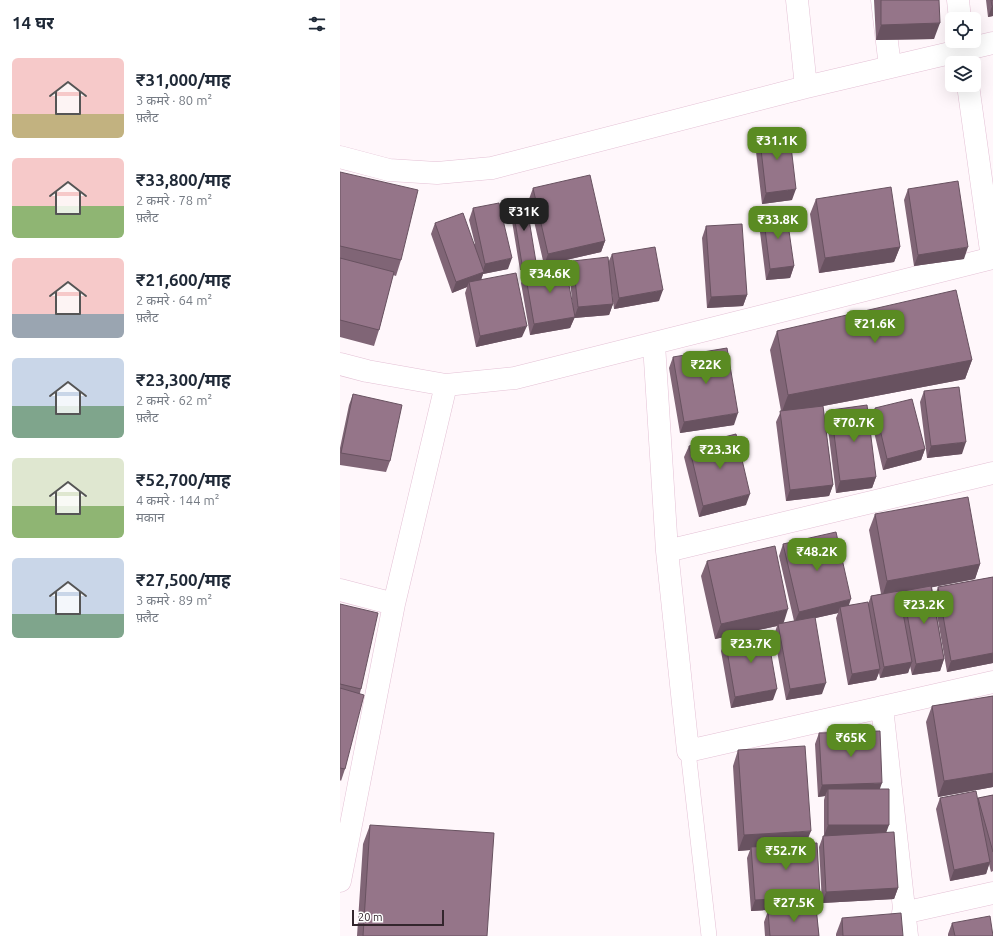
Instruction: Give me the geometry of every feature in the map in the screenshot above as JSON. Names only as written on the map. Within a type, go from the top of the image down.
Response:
[{"type":"street","points":[[797,0],[806,87]]},
{"type":"street","points":[[882,0],[890,67]]},
{"type":"street","points":[[958,0],[959,12]]},
{"type":"street","points":[[340,157],[389,170],[437,173],[492,168],[806,87],[993,43]]},
{"type":"street","points":[[340,364],[367,371],[446,386],[515,378],[993,258],[969,92]]},
{"type":"street","points":[[654,344],[667,551],[688,751],[993,682]]},
{"type":"street","points":[[340,881],[348,794],[446,386]]},
{"type":"street","points":[[667,551],[993,473]]},
{"type":"street","points":[[340,590],[394,604]]},
{"type":"street","points":[[882,707],[907,936]]},
{"type":"street","points":[[904,914],[993,893]]},
{"type":"lane","points":[[688,751],[709,936]]},
{"type":"building","points":[[881,0],[939,0],[940,23],[881,25]]},
{"type":"building","points":[[789,129],[796,189],[766,193],[759,132]]},
{"type":"building","points":[[340,172],[418,190],[401,260],[340,246]]},
{"type":"building","points":[[590,175],[605,241],[548,254],[533,188]]},
{"type":"building","points":[[958,181],[968,247],[918,255],[908,189]]},
{"type":"building","points":[[891,187],[900,247],[825,258],[816,199]]},
{"type":"building","points":[[526,201],[536,262],[522,264],[512,203]]},
{"type":"building","points":[[499,203],[512,258],[485,264],[473,208]]},
{"type":"building","points":[[786,210],[794,266],[770,269],[763,213]]},
{"type":"building","points":[[463,213],[484,272],[456,282],[435,223]]},
{"type":"building","points":[[742,224],[747,295],[711,297],[706,226]]},
{"type":"building","points":[[655,247],[663,290],[619,298],[612,254]]},
{"type":"building","points":[[608,257],[613,304],[578,307],[573,261]]},
{"type":"building","points":[[340,258],[394,272],[379,330],[340,320]]},
{"type":"building","points":[[565,264],[575,317],[534,324],[525,272]]},
{"type":"building","points":[[516,273],[527,326],[480,336],[469,282]]},
{"type":"building","points":[[956,290],[972,360],[788,395],[777,331]]},
{"type":"building","points":[[727,348],[738,413],[684,422],[673,357]]},
{"type":"building","points":[[959,387],[966,442],[931,446],[924,391]]},
{"type":"building","points":[[353,394],[402,405],[390,461],[341,453]]},
{"type":"building","points":[[912,399],[925,449],[887,459],[875,408]]},
{"type":"building","points":[[867,405],[876,477],[840,481],[831,410]]},
{"type":"building","points":[[823,406],[833,485],[790,490],[780,411]]},
{"type":"building","points":[[736,434],[750,494],[703,506],[689,446]]},
{"type":"building","points":[[968,497],[980,564],[887,581],[875,514]]},
{"type":"building","points":[[836,532],[851,599],[799,612],[783,544]]},
{"type":"building","points":[[775,546],[788,609],[721,624],[707,561]]},
{"type":"building","points":[[993,577],[993,653],[951,661],[938,587]]},
{"type":"building","points":[[931,586],[944,659],[916,664],[903,591]]},
{"type":"building","points":[[899,591],[912,662],[884,667],[871,596]]},
{"type":"building","points":[[868,602],[880,669],[852,674],[840,607]]},
{"type":"building","points":[[340,604],[378,613],[361,689],[340,684]]},
{"type":"building","points":[[815,617],[826,683],[790,689],[778,624]]},
{"type":"building","points":[[767,632],[777,689],[735,697],[725,639]]},
{"type":"building","points":[[340,688],[364,695],[345,769],[340,768]]},
{"type":"building","points":[[993,696],[993,773],[944,781],[932,706]]},
{"type":"building","points":[[880,731],[882,783],[822,785],[819,733]]},
{"type":"building","points":[[805,746],[811,831],[744,835],[738,750]]},
{"type":"building","points":[[828,789],[889,789],[889,825],[828,825]]},
{"type":"building","points":[[976,791],[990,862],[954,870],[940,798]]},
{"type":"building","points":[[993,795],[993,852],[978,798]]},
{"type":"building","points":[[370,825],[494,833],[487,936],[363,936]]},
{"type":"building","points":[[894,832],[898,888],[826,892],[823,836]]},
{"type":"building","points":[[817,843],[820,896],[755,900],[751,847]]},
{"type":"building","points":[[816,907],[819,936],[770,936],[768,911]]},
{"type":"building","points":[[901,913],[903,936],[843,936],[842,918]]},
{"type":"building","points":[[990,916],[993,936],[955,936],[952,923]]}]
